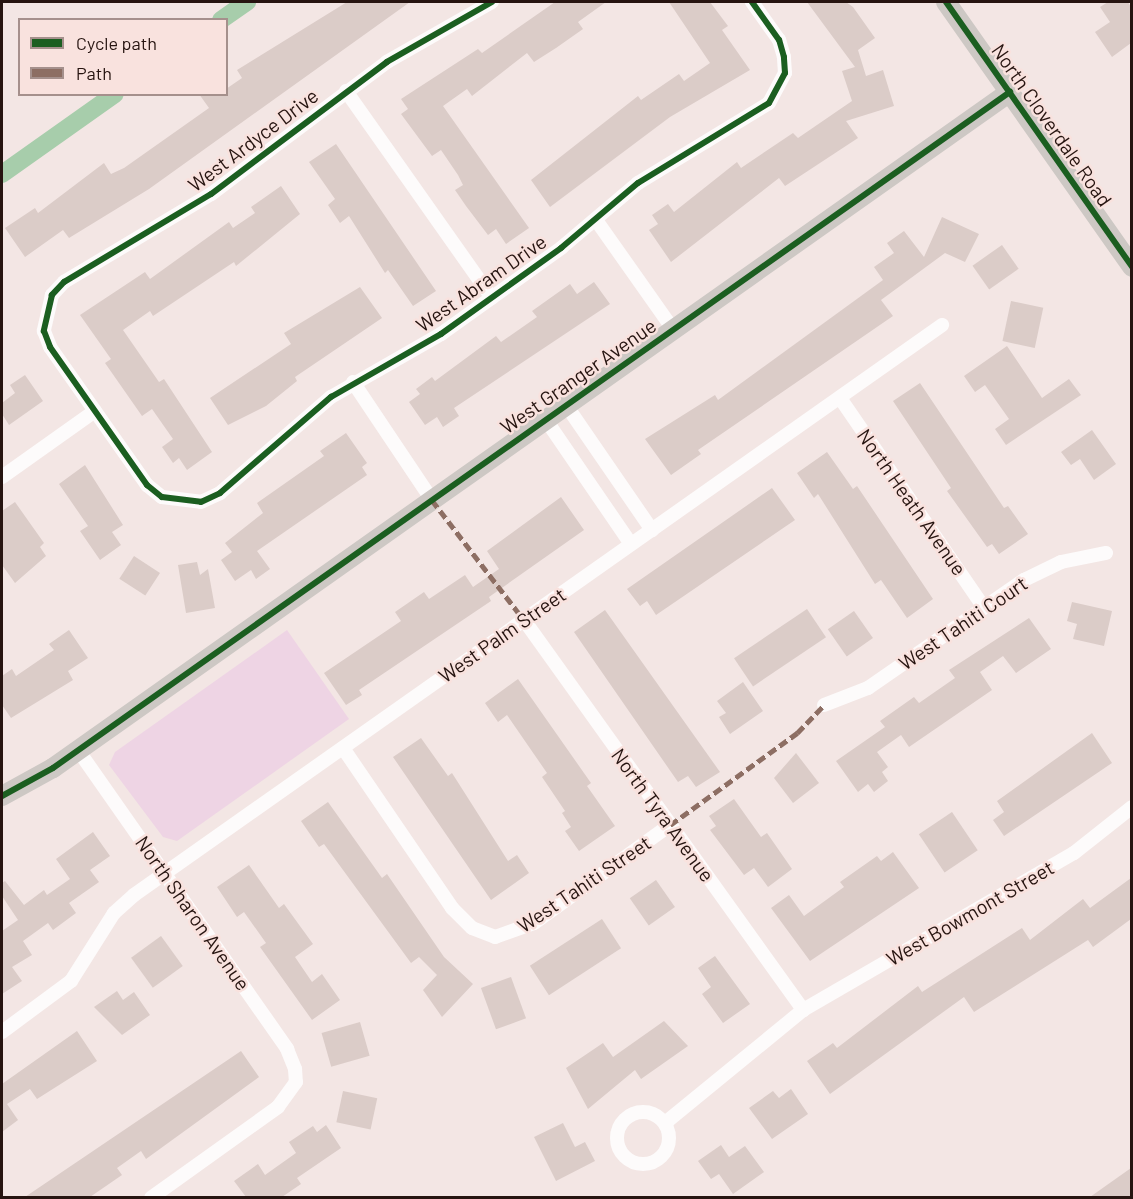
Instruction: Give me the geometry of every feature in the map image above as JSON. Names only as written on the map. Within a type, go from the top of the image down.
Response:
[{"type":"street","name":"West Ardyce Drive","points":[[95,411],[50,347],[44,331],[45,313],[64,282],[203,199],[346,91],[406,49],[492,2]]},
{"type":"street","name":"West Abram Drive","points":[[95,411],[147,485],[162,497],[183,503],[201,502],[220,493],[353,382],[441,334],[596,220],[638,183],[769,103],[785,73],[779,40],[752,2]]},
{"type":"street","name":"North Cloverdale Road","points":[[946,2],[1131,267]]},
{"type":"street","points":[[346,91],[492,298]]},
{"type":"street","name":"West Granger Avenue","points":[[2,796],[24,787],[78,750],[1010,92]]},
{"type":"street","points":[[596,220],[673,329]]},
{"type":"street","name":"West Palm Street","points":[[2,1032],[71,981],[114,913],[165,873],[942,325]]},
{"type":"street","points":[[353,382],[432,500]]},
{"type":"street","name":"North Heath Avenue","points":[[840,398],[983,606]]},
{"type":"street","points":[[566,405],[652,530]]},
{"type":"street","points":[[2,477],[95,411]]},
{"type":"street","points":[[546,420],[631,544]]},
{"type":"street","name":"West Tahiti Court","points":[[824,705],[868,688],[983,606],[1061,562],[1106,553]]},
{"type":"street","name":"North Tyra Avenue","points":[[524,620],[803,1010]]},
{"type":"street","name":"West Tahiti Street","points":[[342,748],[452,908],[472,928],[495,937],[534,922],[670,825]]},
{"type":"street","name":"North Sharon Avenue","points":[[78,750],[287,1048],[296,1082],[278,1107],[152,1197]]},
{"type":"street","name":"West Bowmont Street","points":[[665,1123],[803,1010],[1074,853],[1131,807]]},
{"type":"shaded area","points":[[287,630],[349,719],[177,841],[163,837],[109,765],[115,752]]},
{"type":"building","points":[[347,2],[410,2],[149,189],[69,238],[63,230],[25,257],[5,228],[35,208],[38,213],[104,163],[111,174],[124,168],[209,108],[200,96],[228,96],[228,88],[242,78],[237,70]]},
{"type":"building","points":[[555,2],[606,2],[578,22],[583,29],[556,48],[534,62],[527,53],[472,96],[467,89],[443,106],[529,228],[506,244],[496,229],[488,235],[466,206],[455,190],[463,185],[458,175],[441,150],[432,156],[401,114],[408,109],[401,99],[478,49],[482,53]]},
{"type":"building","points":[[669,2],[710,2],[728,26],[722,30],[750,70],[670,117],[550,207],[531,180],[638,96],[641,100],[679,74],[684,81],[710,63]]},
{"type":"building","points":[[807,2],[846,2],[853,7],[875,38],[858,50],[866,76],[883,70],[894,106],[846,121],[858,138],[785,186],[779,178],[671,262],[649,230],[658,224],[652,215],[668,204],[674,212],[737,162],[741,168],[793,133],[798,138],[852,101],[842,71],[855,67]]},
{"type":"building","points":[[1108,2],[1128,2],[1131,7],[1131,43],[1112,57],[1095,32],[1110,22],[1100,7]]},
{"type":"building","points":[[336,144],[436,291],[413,306],[388,270],[385,273],[349,216],[340,223],[328,205],[335,199],[309,162]]},
{"type":"building","points":[[281,186],[300,214],[236,266],[234,262],[153,316],[150,311],[123,330],[159,382],[164,379],[212,452],[187,470],[179,458],[173,463],[162,447],[173,439],[152,409],[142,416],[105,363],[111,359],[80,315],[145,272],[150,279],[229,222],[233,228],[255,213],[251,207]]},
{"type":"building","points":[[942,217],[979,234],[965,262],[945,253],[881,300],[893,316],[698,450],[701,454],[671,475],[645,439],[715,395],[718,400],[883,280],[874,267],[894,253],[887,243],[904,231],[924,257]]},
{"type":"building","points":[[1002,245],[1019,269],[989,289],[973,266]]},
{"type":"building","points":[[594,282],[610,304],[454,408],[459,416],[443,427],[437,417],[425,425],[409,402],[420,394],[416,389],[432,377],[435,381],[496,336],[501,342],[537,317],[532,311],[570,284],[577,294]]},
{"type":"building","points":[[360,287],[382,318],[295,377],[297,381],[266,406],[228,425],[210,398],[291,344],[284,333]]},
{"type":"building","points":[[1011,301],[1043,308],[1035,348],[1002,341]]},
{"type":"building","points":[[1007,346],[1042,398],[1069,379],[1081,395],[1006,445],[995,429],[1009,419],[985,385],[975,392],[964,376]]},
{"type":"building","points":[[25,375],[43,401],[9,425],[2,414],[2,403],[15,393],[10,385]]},
{"type":"building","points":[[920,383],[1004,508],[1008,506],[1028,534],[999,554],[992,544],[987,547],[947,491],[951,488],[893,401]]},
{"type":"building","points":[[1092,430],[1116,464],[1094,480],[1080,459],[1071,465],[1061,452]]},
{"type":"building","points":[[346,433],[367,463],[362,467],[367,475],[257,551],[270,569],[256,579],[251,570],[235,581],[221,560],[232,552],[225,543],[263,513],[257,503],[324,456],[320,451]]},
{"type":"building","points":[[827,452],[853,489],[857,486],[933,599],[907,618],[881,580],[875,584],[818,494],[814,498],[797,473]]},
{"type":"building","points":[[85,465],[123,525],[112,532],[121,545],[100,560],[80,531],[88,526],[59,484]]},
{"type":"building","points":[[772,488],[795,520],[656,615],[647,601],[640,606],[627,589]]},
{"type":"building","points":[[561,497],[584,530],[489,597],[491,601],[359,690],[362,695],[346,705],[324,673],[401,621],[395,612],[424,592],[429,599],[465,575],[473,587],[499,569],[487,551]]},
{"type":"building","points":[[15,502],[44,543],[40,547],[46,556],[15,583],[2,565],[2,511]]},
{"type":"building","points":[[134,556],[160,573],[145,596],[119,579]]},
{"type":"building","points":[[197,562],[200,575],[208,569],[215,608],[186,613],[178,565]]},
{"type":"building","points":[[1072,602],[1112,611],[1104,646],[1073,639],[1077,624],[1067,621]]},
{"type":"building","points":[[807,609],[826,637],[753,686],[734,658]]},
{"type":"building","points":[[605,610],[720,772],[696,787],[688,776],[678,782],[574,632]]},
{"type":"building","points":[[854,611],[873,638],[847,656],[828,629]]},
{"type":"building","points":[[1029,618],[1051,649],[1016,673],[1003,656],[980,672],[992,690],[909,747],[901,735],[877,752],[888,767],[882,772],[888,781],[874,792],[868,784],[858,792],[836,761],[885,727],[880,721],[914,697],[919,703],[955,678],[949,670]]},
{"type":"building","points":[[69,630],[88,658],[68,671],[73,680],[11,718],[2,705],[2,676],[12,669],[16,676],[54,650],[49,644]]},
{"type":"building","points":[[518,679],[591,783],[587,786],[615,826],[579,851],[565,831],[571,827],[562,813],[565,811],[542,777],[547,773],[507,715],[498,722],[485,703]]},
{"type":"building","points":[[743,682],[763,711],[730,734],[719,717],[726,713],[717,701]]},
{"type":"building","points":[[1092,733],[1112,763],[1004,836],[993,820],[1004,812],[997,801]]},
{"type":"building","points":[[421,738],[448,776],[452,773],[508,861],[517,855],[529,873],[491,900],[393,757]]},
{"type":"building","points":[[796,753],[819,783],[793,803],[774,778]]},
{"type":"building","points":[[734,799],[761,837],[767,833],[792,869],[768,887],[754,868],[744,875],[710,830],[716,826],[709,816]]},
{"type":"building","points":[[328,802],[382,878],[387,874],[444,957],[473,984],[442,1017],[423,990],[437,975],[419,957],[411,963],[324,844],[319,847],[301,821]]},
{"type":"building","points":[[952,812],[978,850],[945,873],[919,834]]},
{"type":"building","points":[[93,832],[110,856],[90,870],[99,882],[69,903],[76,913],[53,930],[48,923],[23,941],[32,955],[12,967],[22,981],[2,994],[2,931],[18,920],[2,896],[2,883],[5,881],[24,905],[44,890],[47,895],[70,879],[56,859]]},
{"type":"building","points":[[893,852],[919,888],[810,961],[771,908],[789,895],[804,916],[844,887],[840,882],[877,856],[881,861]]},
{"type":"building","points":[[249,865],[279,908],[284,904],[313,944],[295,957],[312,982],[322,974],[340,1000],[312,1020],[260,947],[266,943],[244,912],[237,917],[217,887]]},
{"type":"building","points":[[1131,878],[1131,919],[1093,947],[1088,940],[974,1012],[964,997],[830,1094],[807,1061],[833,1043],[837,1048],[918,986],[922,992],[1022,928],[1030,940],[1083,899],[1090,908]]},
{"type":"building","points":[[656,880],[675,907],[649,925],[630,898]]},
{"type":"building","points":[[602,919],[621,948],[549,995],[530,966]]},
{"type":"building","points":[[161,936],[183,966],[153,988],[131,958]]},
{"type":"building","points":[[715,956],[750,1004],[723,1023],[702,994],[711,987],[698,968]]},
{"type":"building","points":[[511,977],[526,1018],[496,1029],[481,988]]},
{"type":"building","points":[[117,991],[123,1000],[134,992],[150,1015],[122,1035],[94,1007]]},
{"type":"building","points":[[664,1021],[688,1046],[641,1079],[635,1070],[588,1109],[566,1068],[603,1043],[613,1057]]},
{"type":"building","points":[[360,1022],[370,1056],[331,1067],[322,1033]]},
{"type":"building","points":[[77,1031],[97,1061],[37,1099],[30,1089],[7,1104],[18,1120],[2,1132],[2,1084]]},
{"type":"building","points":[[241,1051],[259,1077],[146,1159],[141,1151],[117,1168],[122,1175],[90,1197],[25,1197]]},
{"type":"building","points":[[791,1089],[808,1114],[772,1139],[749,1108],[773,1091],[779,1098]]},
{"type":"building","points":[[343,1091],[377,1098],[371,1130],[336,1122]]},
{"type":"building","points":[[563,1123],[575,1147],[585,1142],[595,1161],[556,1181],[534,1137]]},
{"type":"building","points":[[326,1125],[341,1148],[297,1178],[301,1184],[282,1197],[246,1197],[234,1181],[258,1164],[265,1175],[296,1153],[289,1142],[313,1126],[317,1132]]},
{"type":"building","points":[[721,1145],[729,1157],[745,1146],[764,1172],[733,1194],[719,1174],[711,1179],[698,1161]]},
{"type":"building","points":[[1131,1168],[1131,1197],[1090,1197]]},
{"type":"waterway","points":[[224,18],[247,2]]},
{"type":"waterway","points":[[2,174],[112,96]]},
{"type":"marked path","points":[[432,500],[524,620]]},
{"type":"marked path","points":[[670,825],[797,733],[824,705]]},
{"type":"cycle path","points":[[492,2],[387,62],[211,194],[64,282],[52,295],[44,331],[50,347],[147,485],[162,497],[201,502],[220,493],[331,397],[441,334],[561,248],[638,183],[769,103],[785,73],[784,57],[779,40],[752,2]]},
{"type":"cycle path","points":[[946,2],[1132,267]]},
{"type":"cycle path","points":[[2,796],[53,768],[1010,92]]}]
